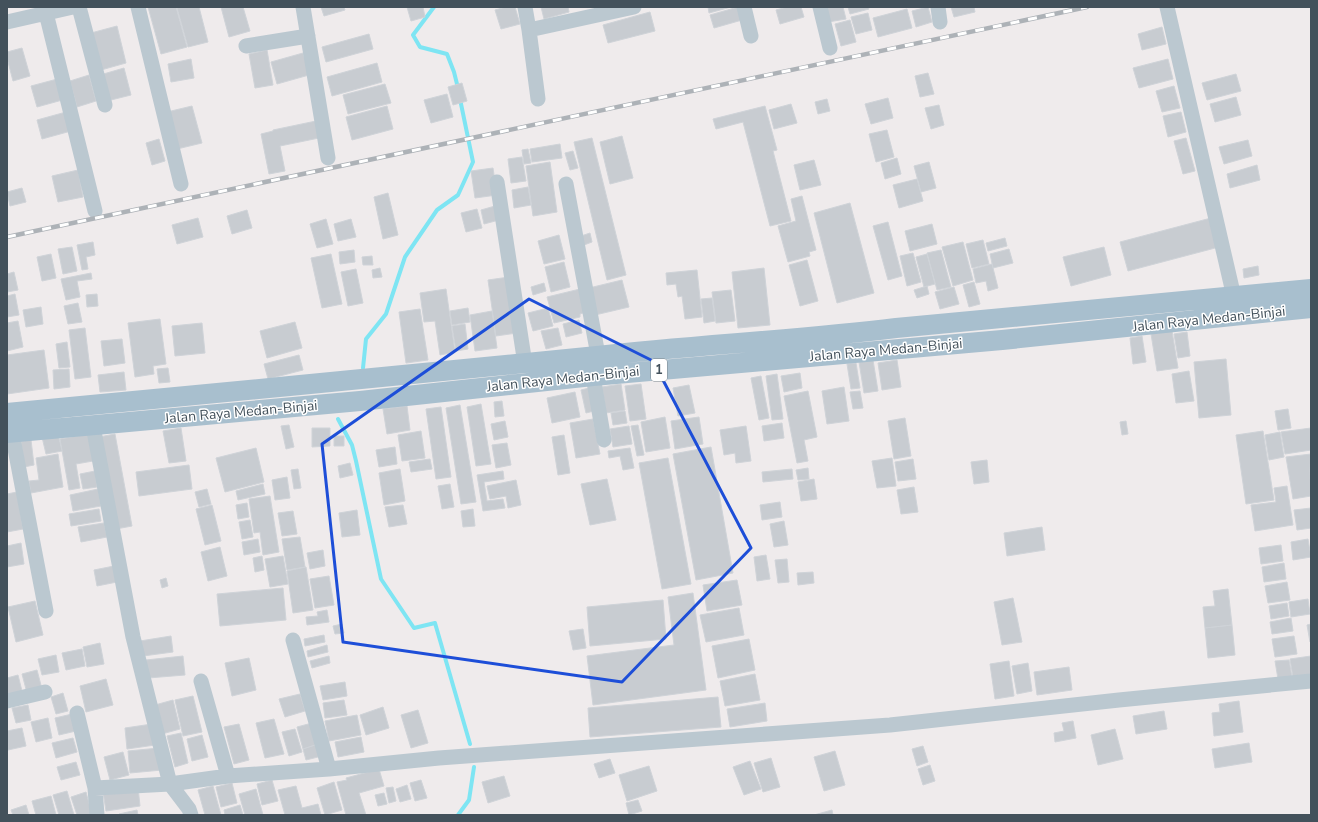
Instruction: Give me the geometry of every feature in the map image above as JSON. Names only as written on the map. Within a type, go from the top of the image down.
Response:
[{"type":"main road","name":"Jalan Raya Medan-Binjai","points":[[7,413],[299,384],[525,364],[598,355],[839,335],[896,328],[1311,289]]},
{"type":"main road","name":"Jalan Raya Medan-Binjai","points":[[10,433],[352,401],[593,376],[1002,340],[1311,308]]},
{"type":"street","points":[[7,22],[73,7]]},
{"type":"street","points":[[79,7],[105,105]]},
{"type":"street","points":[[138,7],[181,184]]},
{"type":"street","points":[[303,7],[328,158]]},
{"type":"street","points":[[525,7],[538,100]]},
{"type":"street","points":[[529,30],[634,7]]},
{"type":"street","points":[[744,7],[751,36]]},
{"type":"street","points":[[820,7],[830,48]]},
{"type":"street","points":[[938,7],[940,22]]},
{"type":"street","points":[[1167,7],[1234,297]]},
{"type":"street","points":[[46,13],[95,212]]},
{"type":"street","points":[[246,46],[308,36]]},
{"type":"street","points":[[497,182],[525,364]]},
{"type":"street","points":[[566,184],[598,355],[593,376],[604,440]]},
{"type":"street","points":[[93,426],[133,637],[170,784],[189,809],[191,815]]},
{"type":"street","points":[[10,433],[46,611]]},
{"type":"street","points":[[293,640],[329,769]]},
{"type":"street","points":[[201,681],[228,776]]},
{"type":"street","points":[[95,788],[170,784],[228,776],[329,769],[438,758],[890,725],[1311,681]]},
{"type":"street","points":[[7,701],[45,692]]},
{"type":"street","points":[[77,713],[95,788],[97,815]]},
{"type":"highlighted area","points":[[529,299],[653,361],[751,548],[622,682],[343,642],[322,444]]},
{"type":"building","points":[[148,7],[176,7],[187,47],[161,54]]},
{"type":"building","points":[[199,7],[208,42],[188,47],[177,8]]},
{"type":"building","points":[[221,7],[243,7],[250,31],[229,37]]},
{"type":"building","points":[[321,7],[344,7],[345,10],[324,16]]},
{"type":"building","points":[[407,7],[423,7],[425,17],[411,21]]},
{"type":"building","points":[[506,7],[515,7],[520,24],[501,29],[495,10]]},
{"type":"building","points":[[541,7],[568,7],[569,12],[544,19]]},
{"type":"building","points":[[708,7],[731,7],[709,13]]},
{"type":"building","points":[[738,7],[742,20],[714,28],[710,15]]},
{"type":"building","points":[[787,7],[801,7],[804,17],[780,24],[776,10]]},
{"type":"building","points":[[825,7],[843,7],[846,19],[828,22]]},
{"type":"building","points":[[848,7],[868,7],[869,9],[850,14]]},
{"type":"building","points":[[928,7],[932,22],[916,27],[912,11]]},
{"type":"building","points":[[951,7],[974,7],[975,12],[954,17]]},
{"type":"building","points":[[907,9],[912,28],[878,37],[873,18]]},
{"type":"building","points":[[650,12],[655,31],[608,43],[603,25]]},
{"type":"building","points":[[868,13],[872,30],[856,34],[851,17]]},
{"type":"building","points":[[850,20],[856,42],[841,46],[835,24]]},
{"type":"building","points":[[117,26],[126,63],[101,70],[91,33]]},
{"type":"building","points":[[1162,27],[1166,44],[1142,50],[1138,34]]},
{"type":"building","points":[[369,34],[373,49],[326,62],[322,47]]},
{"type":"building","points":[[22,48],[30,76],[13,81],[7,58],[7,52]]},
{"type":"building","points":[[267,50],[273,85],[255,88],[249,54]]},
{"type":"building","points":[[303,53],[309,75],[277,84],[271,62]]},
{"type":"building","points":[[191,59],[194,78],[171,82],[168,64]]},
{"type":"building","points":[[1168,59],[1173,79],[1139,88],[1133,68]]},
{"type":"building","points":[[377,63],[382,82],[332,96],[327,77]]},
{"type":"building","points":[[124,68],[131,95],[107,101],[100,75]]},
{"type":"building","points":[[928,73],[934,94],[920,97],[915,76]]},
{"type":"building","points":[[1236,74],[1241,91],[1207,100],[1202,83]]},
{"type":"building","points":[[89,75],[96,101],[77,107],[70,81]]},
{"type":"building","points":[[61,78],[66,99],[37,107],[31,86]]},
{"type":"building","points":[[462,83],[467,101],[453,105],[448,87]]},
{"type":"building","points":[[385,84],[391,103],[348,114],[343,95]]},
{"type":"building","points":[[1174,86],[1180,108],[1162,112],[1156,91]]},
{"type":"building","points":[[447,94],[453,117],[431,123],[424,100]]},
{"type":"building","points":[[1236,97],[1241,115],[1215,122],[1210,104]]},
{"type":"building","points":[[888,98],[893,118],[871,124],[865,104]]},
{"type":"building","points":[[827,99],[830,111],[818,114],[815,102]]},
{"type":"building","points":[[791,104],[797,123],[774,129],[769,110]]},
{"type":"building","points":[[939,105],[944,125],[931,129],[925,108]]},
{"type":"building","points":[[192,106],[202,143],[177,149],[167,112]]},
{"type":"building","points":[[387,106],[393,129],[352,140],[346,117]]},
{"type":"building","points":[[765,106],[777,150],[773,151],[791,221],[770,226],[743,122],[716,129],[713,119]]},
{"type":"building","points":[[66,112],[71,131],[42,139],[37,120]]},
{"type":"building","points":[[1181,112],[1186,132],[1168,137],[1163,116]]},
{"type":"building","points":[[316,121],[319,138],[280,146],[285,171],[269,174],[261,134]]},
{"type":"building","points":[[887,130],[894,157],[876,162],[869,134]]},
{"type":"building","points":[[622,136],[633,178],[610,184],[600,142]]},
{"type":"building","points":[[592,138],[626,275],[607,280],[574,142]]},
{"type":"building","points":[[1186,138],[1195,171],[1183,174],[1174,141]]},
{"type":"building","points":[[159,139],[165,161],[152,165],[146,143]]},
{"type":"building","points":[[1248,140],[1252,156],[1224,164],[1219,147]]},
{"type":"building","points":[[560,144],[562,158],[532,162],[530,149]]},
{"type":"building","points":[[528,149],[531,163],[524,164],[522,150]]},
{"type":"building","points":[[573,151],[578,168],[570,170],[565,153]]},
{"type":"building","points":[[522,157],[526,181],[511,183],[508,159]]},
{"type":"building","points":[[897,158],[901,174],[885,179],[881,163]]},
{"type":"building","points":[[814,160],[821,185],[800,190],[794,165]]},
{"type":"building","points":[[550,162],[557,212],[533,216],[526,166]]},
{"type":"building","points":[[929,162],[936,188],[921,192],[914,166]]},
{"type":"building","points":[[1257,165],[1260,180],[1230,188],[1227,174]]},
{"type":"building","points":[[493,168],[497,195],[475,198],[471,171]]},
{"type":"building","points":[[78,170],[83,197],[58,202],[52,176]]},
{"type":"building","points":[[917,179],[923,201],[899,208],[893,185]]},
{"type":"building","points":[[528,187],[531,205],[514,208],[512,190]]},
{"type":"building","points":[[22,188],[26,202],[10,206],[7,192]]},
{"type":"building","points":[[388,193],[398,235],[383,239],[374,197]]},
{"type":"building","points":[[802,196],[816,250],[809,252],[810,256],[788,262],[778,226],[796,221],[791,199]]},
{"type":"building","points":[[850,203],[874,293],[837,303],[814,213]]},
{"type":"building","points":[[495,206],[499,220],[484,224],[481,210]]},
{"type":"building","points":[[477,209],[482,228],[466,232],[461,213]]},
{"type":"building","points":[[247,210],[252,228],[232,234],[227,216]]},
{"type":"building","points":[[198,218],[203,237],[177,244],[172,225]]},
{"type":"building","points":[[1211,218],[1219,247],[1128,271],[1120,242]]},
{"type":"building","points":[[326,219],[333,244],[317,248],[310,224]]},
{"type":"building","points":[[351,219],[356,237],[338,241],[334,224]]},
{"type":"building","points":[[888,222],[902,276],[888,280],[873,226]]},
{"type":"building","points":[[932,224],[937,244],[910,251],[905,231]]},
{"type":"building","points":[[590,233],[592,242],[584,245],[581,236]]},
{"type":"building","points":[[559,235],[565,259],[544,264],[538,241]]},
{"type":"building","points":[[1005,238],[1007,246],[988,251],[986,243]]},
{"type":"building","points":[[983,240],[989,264],[972,268],[966,244]]},
{"type":"building","points":[[93,242],[95,255],[86,257],[88,269],[82,270],[77,245]]},
{"type":"building","points":[[963,242],[973,280],[953,286],[942,247]]},
{"type":"building","points":[[72,247],[77,271],[63,274],[58,249]]},
{"type":"building","points":[[1104,247],[1111,275],[1071,286],[1063,257]]},
{"type":"building","points":[[1009,249],[1013,263],[993,268],[990,254]]},
{"type":"building","points":[[354,250],[355,262],[340,264],[339,252]]},
{"type":"building","points":[[941,250],[951,287],[937,290],[927,253]]},
{"type":"building","points":[[913,253],[921,282],[907,286],[900,256]]},
{"type":"building","points":[[51,254],[56,278],[42,281],[37,257]]},
{"type":"building","points":[[331,254],[342,304],[322,308],[311,258]]},
{"type":"building","points":[[927,254],[935,284],[924,287],[916,257]]},
{"type":"building","points":[[372,256],[373,265],[363,265],[362,257]]},
{"type":"building","points":[[807,260],[818,301],[800,306],[789,265]]},
{"type":"building","points":[[564,262],[570,287],[551,292],[545,267]]},
{"type":"building","points":[[992,264],[998,288],[988,291],[986,281],[976,283],[973,269]]},
{"type":"building","points":[[1258,266],[1259,275],[1244,278],[1243,269]]},
{"type":"building","points":[[380,268],[382,277],[373,278],[372,270]]},
{"type":"building","points":[[764,268],[770,325],[738,328],[732,272]]},
{"type":"building","points":[[356,269],[363,303],[348,306],[341,272]]},
{"type":"building","points":[[697,270],[702,317],[685,319],[682,296],[678,297],[676,284],[667,285],[666,273]]},
{"type":"building","points":[[14,272],[18,290],[7,292],[7,274]]},
{"type":"building","points":[[91,273],[92,279],[77,281],[80,297],[66,300],[61,279]]},
{"type":"building","points":[[509,277],[517,333],[496,336],[488,280]]},
{"type":"building","points":[[622,280],[629,307],[595,315],[589,288]]},
{"type":"building","points":[[974,282],[980,304],[969,307],[963,285]]},
{"type":"building","points":[[544,283],[546,291],[533,295],[531,287]]},
{"type":"building","points":[[927,286],[929,294],[917,298],[914,290]]},
{"type":"building","points":[[954,287],[959,304],[940,309],[935,292]]},
{"type":"building","points":[[446,289],[455,352],[440,355],[435,321],[424,322],[420,293]]},
{"type":"building","points":[[580,289],[586,312],[580,314],[580,317],[554,323],[547,297]]},
{"type":"building","points":[[731,290],[735,321],[716,323],[712,292]]},
{"type":"building","points":[[15,294],[19,315],[7,317],[7,296]]},
{"type":"building","points":[[97,294],[98,306],[87,307],[86,295]]},
{"type":"building","points":[[712,298],[715,321],[704,323],[701,299]]},
{"type":"building","points":[[78,303],[82,322],[68,324],[64,306]]},
{"type":"building","points":[[41,307],[43,324],[26,327],[23,310]]},
{"type":"building","points":[[468,308],[470,322],[452,325],[450,311]]},
{"type":"building","points":[[548,308],[553,326],[533,331],[528,313]]},
{"type":"building","points":[[420,309],[428,360],[406,363],[399,312]]},
{"type":"building","points":[[492,311],[497,348],[475,351],[470,315]]},
{"type":"building","points":[[160,319],[166,364],[153,366],[154,374],[135,377],[128,323]]},
{"type":"building","points":[[579,320],[582,333],[566,337],[563,324]]},
{"type":"building","points":[[18,321],[23,347],[7,351],[7,323]]},
{"type":"building","points":[[295,322],[302,348],[267,358],[260,331]]},
{"type":"building","points":[[202,323],[205,353],[175,356],[172,326]]},
{"type":"building","points":[[465,324],[468,349],[456,351],[452,326]]},
{"type":"building","points":[[85,328],[91,377],[75,379],[69,330]]},
{"type":"building","points":[[558,328],[562,345],[546,349],[541,331]]},
{"type":"building","points":[[1172,331],[1178,368],[1157,371],[1151,334]]},
{"type":"building","points":[[1187,332],[1190,356],[1178,358],[1174,334]]},
{"type":"building","points":[[1142,336],[1146,362],[1133,364],[1130,338]]},
{"type":"building","points":[[122,339],[125,363],[104,366],[101,341]]},
{"type":"building","points":[[67,342],[70,367],[59,368],[56,344]]},
{"type":"building","points":[[44,350],[49,388],[7,394],[7,355]]},
{"type":"building","points":[[299,355],[303,370],[268,379],[264,364]]},
{"type":"building","points":[[1226,359],[1231,415],[1199,418],[1194,362]]},
{"type":"building","points":[[873,360],[878,391],[864,393],[859,362]]},
{"type":"building","points":[[897,360],[901,387],[882,390],[878,363]]},
{"type":"building","points":[[856,363],[860,388],[851,389],[847,364]]},
{"type":"building","points":[[168,368],[170,382],[159,383],[157,369]]},
{"type":"building","points":[[69,369],[70,387],[54,389],[53,370]]},
{"type":"building","points":[[1189,371],[1194,401],[1176,403],[1172,374]]},
{"type":"building","points":[[124,372],[126,390],[100,392],[98,375]]},
{"type":"building","points":[[800,373],[802,388],[784,392],[781,376]]},
{"type":"building","points":[[777,374],[783,419],[772,420],[766,376]]},
{"type":"building","points":[[761,376],[769,418],[759,420],[751,378]]},
{"type":"building","points":[[621,384],[625,410],[606,413],[602,387]]},
{"type":"building","points":[[641,384],[646,419],[630,421],[625,386]]},
{"type":"building","points":[[689,385],[695,413],[678,416],[673,388]]},
{"type":"building","points":[[844,387],[849,421],[827,424],[822,391]]},
{"type":"building","points":[[589,388],[594,411],[586,413],[581,390]]},
{"type":"building","points":[[808,391],[817,437],[804,440],[808,461],[797,463],[784,396]]},
{"type":"building","points":[[860,391],[863,408],[853,409],[850,392]]},
{"type":"building","points":[[575,392],[580,417],[552,423],[547,398]]},
{"type":"building","points":[[502,401],[504,416],[495,417],[494,402]]},
{"type":"building","points":[[481,404],[491,464],[476,466],[467,407]]},
{"type":"building","points":[[460,405],[476,502],[461,504],[446,408]]},
{"type":"building","points":[[407,406],[410,430],[387,434],[383,409]]},
{"type":"building","points":[[441,407],[451,477],[436,479],[426,409]]},
{"type":"building","points":[[1288,409],[1291,428],[1278,430],[1275,411]]},
{"type":"building","points":[[625,411],[627,423],[613,425],[611,413]]},
{"type":"building","points":[[665,417],[670,448],[646,452],[641,422]]},
{"type":"building","points":[[699,417],[703,444],[675,449],[671,421]]},
{"type":"building","points":[[905,418],[911,456],[894,459],[888,421]]},
{"type":"building","points":[[593,419],[600,454],[576,458],[570,423]]},
{"type":"building","points":[[505,421],[508,437],[494,440],[491,424]]},
{"type":"building","points":[[1126,421],[1128,434],[1122,435],[1120,422]]},
{"type":"building","points":[[782,423],[784,438],[764,441],[762,426]]},
{"type":"building","points":[[289,425],[294,447],[286,449],[281,426]]},
{"type":"building","points":[[638,425],[644,455],[637,456],[631,426]]},
{"type":"building","points":[[629,426],[632,444],[613,447],[610,429]]},
{"type":"building","points":[[746,426],[751,461],[736,463],[735,453],[724,455],[720,430]]},
{"type":"building","points":[[181,428],[186,461],[169,463],[163,431]]},
{"type":"building","points":[[312,428],[330,428],[330,446],[312,447]]},
{"type":"building","points":[[1311,428],[1311,450],[1285,454],[1281,432]]},
{"type":"building","points":[[421,431],[425,458],[402,461],[398,435]]},
{"type":"building","points":[[1263,431],[1274,500],[1246,504],[1236,435]]},
{"type":"building","points":[[1280,432],[1284,457],[1269,460],[1265,435]]},
{"type":"building","points":[[58,434],[62,451],[46,454],[42,437]]},
{"type":"building","points":[[88,434],[93,461],[76,464],[80,488],[69,490],[60,439]]},
{"type":"building","points":[[115,434],[132,526],[116,529],[99,437]]},
{"type":"building","points":[[564,435],[570,473],[558,475],[552,437]]},
{"type":"building","points":[[334,436],[344,436],[344,446],[334,446]]},
{"type":"building","points":[[31,440],[34,465],[24,467],[21,441]]},
{"type":"building","points":[[507,443],[511,465],[496,468],[492,445]]},
{"type":"building","points":[[395,447],[397,464],[379,467],[376,450]]},
{"type":"building","points":[[711,447],[733,573],[696,580],[673,454]]},
{"type":"building","points":[[256,448],[264,482],[225,492],[216,458]]},
{"type":"building","points":[[630,448],[634,468],[623,470],[620,456],[609,458],[608,451]]},
{"type":"building","points":[[58,454],[63,487],[31,493],[29,481],[39,480],[36,458]]},
{"type":"building","points":[[1311,454],[1311,496],[1293,499],[1286,457]]},
{"type":"building","points":[[668,458],[691,584],[662,589],[639,463]]},
{"type":"building","points":[[892,458],[896,486],[877,488],[872,461]]},
{"type":"building","points":[[430,459],[432,469],[411,472],[409,462]]},
{"type":"building","points":[[913,459],[916,479],[898,481],[895,462]]},
{"type":"building","points":[[987,460],[989,482],[974,484],[971,462]]},
{"type":"building","points":[[350,463],[353,475],[340,478],[338,466]]},
{"type":"building","points":[[189,465],[192,489],[139,496],[136,472]]},
{"type":"building","points":[[808,468],[809,479],[798,480],[796,470]]},
{"type":"building","points":[[298,469],[301,488],[294,489],[291,470]]},
{"type":"building","points":[[400,469],[405,501],[384,505],[379,473]]},
{"type":"building","points":[[792,469],[793,479],[763,482],[762,472]]},
{"type":"building","points":[[95,471],[97,487],[83,489],[80,474]]},
{"type":"building","points":[[503,471],[504,479],[484,482],[487,501],[503,499],[505,508],[483,511],[477,475]]},
{"type":"building","points":[[287,477],[290,498],[275,500],[272,480]]},
{"type":"building","points":[[607,479],[616,520],[590,525],[581,484]]},
{"type":"building","points":[[814,479],[817,499],[801,501],[798,482]]},
{"type":"building","points":[[516,480],[521,505],[508,508],[506,496],[490,499],[487,486]]},
{"type":"building","points":[[263,484],[265,494],[238,500],[236,491]]},
{"type":"building","points":[[450,484],[454,507],[442,509],[438,486]]},
{"type":"building","points":[[1287,486],[1293,525],[1255,531],[1251,505],[1276,502],[1274,488]]},
{"type":"building","points":[[914,487],[918,512],[901,514],[897,490]]},
{"type":"building","points":[[98,489],[101,506],[73,511],[70,495]]},
{"type":"building","points":[[207,489],[211,504],[199,507],[195,492]]},
{"type":"building","points":[[17,492],[23,529],[7,532],[7,494]]},
{"type":"building","points":[[270,496],[279,552],[263,555],[260,532],[254,533],[249,499]]},
{"type":"building","points":[[780,502],[782,517],[762,520],[760,505]]},
{"type":"building","points":[[247,503],[249,517],[238,519],[236,505]]},
{"type":"building","points":[[212,505],[221,541],[205,545],[196,509]]},
{"type":"building","points":[[403,505],[407,524],[389,527],[385,507]]},
{"type":"building","points":[[1311,508],[1311,528],[1297,530],[1294,510]]},
{"type":"building","points":[[99,509],[101,521],[71,526],[69,514]]},
{"type":"building","points":[[473,509],[475,526],[463,527],[461,511]]},
{"type":"building","points":[[357,510],[360,535],[342,537],[339,513]]},
{"type":"building","points":[[293,511],[297,534],[282,536],[278,513]]},
{"type":"building","points":[[250,520],[253,537],[242,539],[239,522]]},
{"type":"building","points":[[784,521],[788,545],[774,547],[770,524]]},
{"type":"building","points":[[104,523],[107,537],[81,542],[78,527]]},
{"type":"building","points":[[1042,527],[1045,550],[1007,556],[1004,533]]},
{"type":"building","points":[[300,537],[305,567],[287,570],[282,539]]},
{"type":"building","points":[[258,539],[260,552],[244,555],[242,542]]},
{"type":"building","points":[[1308,539],[1311,557],[1293,560],[1291,542]]},
{"type":"building","points":[[21,543],[24,564],[7,567],[7,546]]},
{"type":"building","points":[[1281,545],[1283,561],[1261,564],[1259,548]]},
{"type":"building","points":[[220,547],[227,576],[208,581],[201,552]]},
{"type":"building","points":[[323,550],[325,566],[310,569],[307,553]]},
{"type":"building","points":[[766,555],[770,579],[757,581],[754,557]]},
{"type":"building","points":[[262,556],[264,570],[255,572],[253,558]]},
{"type":"building","points":[[283,556],[288,584],[270,587],[265,559]]},
{"type":"building","points":[[787,559],[789,582],[778,583],[775,560]]},
{"type":"building","points":[[1284,563],[1286,579],[1264,582],[1262,567]]},
{"type":"building","points":[[114,566],[117,582],[97,586],[94,570]]},
{"type":"building","points":[[306,567],[313,610],[293,613],[287,571]]},
{"type":"building","points":[[813,572],[814,583],[798,585],[797,573]]},
{"type":"building","points":[[329,576],[334,605],[315,608],[310,579]]},
{"type":"building","points":[[166,578],[168,586],[162,588],[160,580]]},
{"type":"building","points":[[737,580],[742,605],[707,611],[703,585]]},
{"type":"building","points":[[1287,582],[1290,600],[1268,603],[1265,586]]},
{"type":"building","points":[[283,588],[286,620],[220,626],[217,594]]},
{"type":"building","points":[[1228,589],[1232,625],[1205,628],[1203,607],[1215,606],[1213,591]]},
{"type":"building","points":[[693,593],[706,690],[593,705],[587,656],[674,645],[668,597]]},
{"type":"building","points":[[1013,598],[1022,642],[1002,645],[994,602]]},
{"type":"building","points":[[1308,599],[1310,614],[1291,617],[1289,602]]},
{"type":"building","points":[[663,600],[666,639],[590,646],[587,607]]},
{"type":"building","points":[[35,601],[43,635],[16,642],[8,607]]},
{"type":"building","points":[[1287,603],[1289,616],[1271,619],[1269,606]]},
{"type":"building","points":[[739,608],[744,635],[706,642],[700,615]]},
{"type":"building","points":[[327,610],[329,622],[307,625],[306,617],[318,616],[317,612]]},
{"type":"building","points":[[1291,618],[1293,631],[1272,634],[1270,622]]},
{"type":"building","points":[[342,624],[344,633],[335,634],[333,626]]},
{"type":"building","points":[[1311,624],[1311,642],[1310,642],[1307,625]]},
{"type":"building","points":[[1232,625],[1235,655],[1208,658],[1205,628]]},
{"type":"building","points":[[583,629],[586,648],[573,650],[569,631]]},
{"type":"building","points":[[324,635],[325,642],[305,646],[304,639]]},
{"type":"building","points":[[171,636],[173,652],[143,656],[140,641]]},
{"type":"building","points":[[1294,636],[1297,654],[1275,657],[1272,639]]},
{"type":"building","points":[[749,639],[755,670],[718,678],[712,646]]},
{"type":"building","points":[[100,643],[104,664],[87,667],[83,647]]},
{"type":"building","points":[[327,645],[328,652],[308,657],[307,651]]},
{"type":"building","points":[[82,649],[85,666],[66,670],[62,653]]},
{"type":"building","points":[[56,655],[59,672],[42,675],[38,659]]},
{"type":"building","points":[[183,656],[185,675],[148,678],[146,660]]},
{"type":"building","points":[[329,656],[330,663],[312,668],[310,661]]},
{"type":"building","points":[[1311,656],[1311,674],[1293,677],[1290,659]]},
{"type":"building","points":[[249,658],[256,690],[232,696],[225,663]]},
{"type":"building","points":[[1289,660],[1292,677],[1278,679],[1275,661]]},
{"type":"building","points":[[1009,661],[1014,696],[995,699],[990,664]]},
{"type":"building","points":[[1028,663],[1032,691],[1017,694],[1012,666]]},
{"type":"building","points":[[1069,667],[1072,690],[1037,695],[1034,672]]},
{"type":"building","points":[[37,670],[42,689],[27,693],[22,674]]},
{"type":"building","points":[[755,674],[760,700],[725,706],[720,681]]},
{"type":"building","points":[[18,675],[22,691],[7,695],[7,678]]},
{"type":"building","points":[[106,679],[113,705],[86,712],[80,686]]},
{"type":"building","points":[[345,682],[347,696],[323,700],[320,686]]},
{"type":"building","points":[[63,693],[68,711],[56,714],[51,697]]},
{"type":"building","points":[[300,694],[305,711],[285,717],[279,699]]},
{"type":"building","points":[[193,696],[202,732],[183,736],[175,700]]},
{"type":"building","points":[[718,697],[721,727],[590,737],[588,708]]},
{"type":"building","points":[[173,700],[180,729],[162,734],[155,705]]},
{"type":"building","points":[[344,700],[347,715],[325,718],[323,703]]},
{"type":"building","points":[[1239,701],[1243,732],[1214,736],[1212,713],[1220,712],[1219,704]]},
{"type":"building","points":[[765,703],[767,721],[730,727],[727,709]]},
{"type":"building","points":[[28,705],[31,720],[16,723],[12,708]]},
{"type":"building","points":[[383,707],[389,728],[366,735],[360,715]]},
{"type":"building","points":[[418,710],[428,743],[411,748],[401,715]]},
{"type":"building","points":[[1164,711],[1167,729],[1136,734],[1133,716]]},
{"type":"building","points":[[72,714],[76,731],[59,735],[55,718]]},
{"type":"building","points":[[357,715],[361,735],[329,741],[325,721]]},
{"type":"building","points":[[48,718],[52,738],[36,742],[31,722]]},
{"type":"building","points":[[274,719],[284,754],[265,758],[256,723]]},
{"type":"building","points":[[1073,721],[1076,738],[1055,742],[1054,733],[1064,731],[1062,723]]},
{"type":"building","points":[[312,723],[318,744],[303,749],[297,727]]},
{"type":"building","points":[[152,724],[155,745],[127,749],[125,728]]},
{"type":"building","points":[[239,724],[249,760],[234,764],[224,727]]},
{"type":"building","points":[[22,728],[26,746],[8,750],[7,731]]},
{"type":"building","points":[[295,729],[302,752],[289,756],[282,732]]},
{"type":"building","points":[[1115,729],[1123,759],[1098,765],[1091,735]]},
{"type":"building","points":[[181,733],[188,763],[175,767],[167,736]]},
{"type":"building","points":[[202,735],[208,757],[192,761],[187,739]]},
{"type":"building","points":[[361,737],[364,752],[338,757],[335,742]]},
{"type":"building","points":[[73,738],[77,752],[56,758],[52,743]]},
{"type":"building","points":[[1249,743],[1252,762],[1215,768],[1212,749]]},
{"type":"building","points":[[318,744],[322,756],[306,760],[303,749]]},
{"type":"building","points":[[923,746],[928,762],[917,766],[912,749]]},
{"type":"building","points":[[159,748],[162,770],[130,773],[128,751]]},
{"type":"building","points":[[835,751],[845,785],[824,791],[814,757]]},
{"type":"building","points":[[123,752],[129,775],[110,780],[104,757]]},
{"type":"building","points":[[771,758],[780,787],[763,792],[754,763]]},
{"type":"building","points":[[610,759],[615,773],[599,778],[594,764]]},
{"type":"building","points":[[750,761],[761,789],[744,795],[733,767]]},
{"type":"building","points":[[76,762],[80,775],[61,780],[57,767]]},
{"type":"building","points":[[930,765],[935,781],[923,785],[918,769]]},
{"type":"building","points":[[649,766],[657,791],[627,801],[619,775]]},
{"type":"building","points":[[379,769],[384,786],[359,793],[366,815],[346,815],[337,782]]},
{"type":"building","points":[[504,776],[510,796],[488,803],[482,782]]},
{"type":"building","points":[[272,780],[278,801],[262,805],[257,784]]},
{"type":"building","points":[[421,780],[427,798],[415,801],[410,783]]},
{"type":"building","points":[[334,782],[342,810],[325,815],[317,788]]},
{"type":"building","points":[[232,783],[237,803],[221,807],[216,787]]},
{"type":"building","points":[[407,785],[411,799],[400,802],[396,789]]},
{"type":"building","points":[[213,786],[221,815],[205,815],[198,790]]},
{"type":"building","points":[[296,786],[302,808],[318,804],[321,815],[285,815],[278,790]]},
{"type":"building","points":[[138,787],[140,806],[106,811],[103,792]]},
{"type":"building","points":[[393,787],[396,801],[389,803],[386,788]]},
{"type":"building","points":[[256,789],[263,815],[245,815],[239,794]]},
{"type":"building","points":[[67,791],[74,815],[59,815],[53,795]]},
{"type":"building","points":[[86,792],[92,815],[77,815],[71,797]]},
{"type":"building","points":[[384,793],[387,804],[378,806],[375,795]]},
{"type":"building","points":[[51,796],[56,815],[36,815],[32,801]]},
{"type":"building","points":[[638,800],[642,811],[629,815],[626,803]]},
{"type":"building","points":[[26,805],[29,815],[13,815],[11,810]]},
{"type":"building","points":[[240,805],[243,815],[225,815],[224,810]]},
{"type":"building","points":[[137,810],[138,815],[119,814]]},
{"type":"building","points":[[832,810],[833,815],[814,815]]},
{"type":"waterway","points":[[434,7],[413,35],[420,47],[447,54],[458,88]]},
{"type":"waterway","points":[[363,368],[366,339],[386,314],[405,257],[437,210],[458,195],[473,162],[460,99]]},
{"type":"waterway","points":[[338,419],[352,445],[381,579],[414,628],[435,623],[470,744]]},
{"type":"waterway","points":[[458,815],[469,800],[474,767]]},
{"type":"railway","points":[[7,237],[1087,7]]}]
